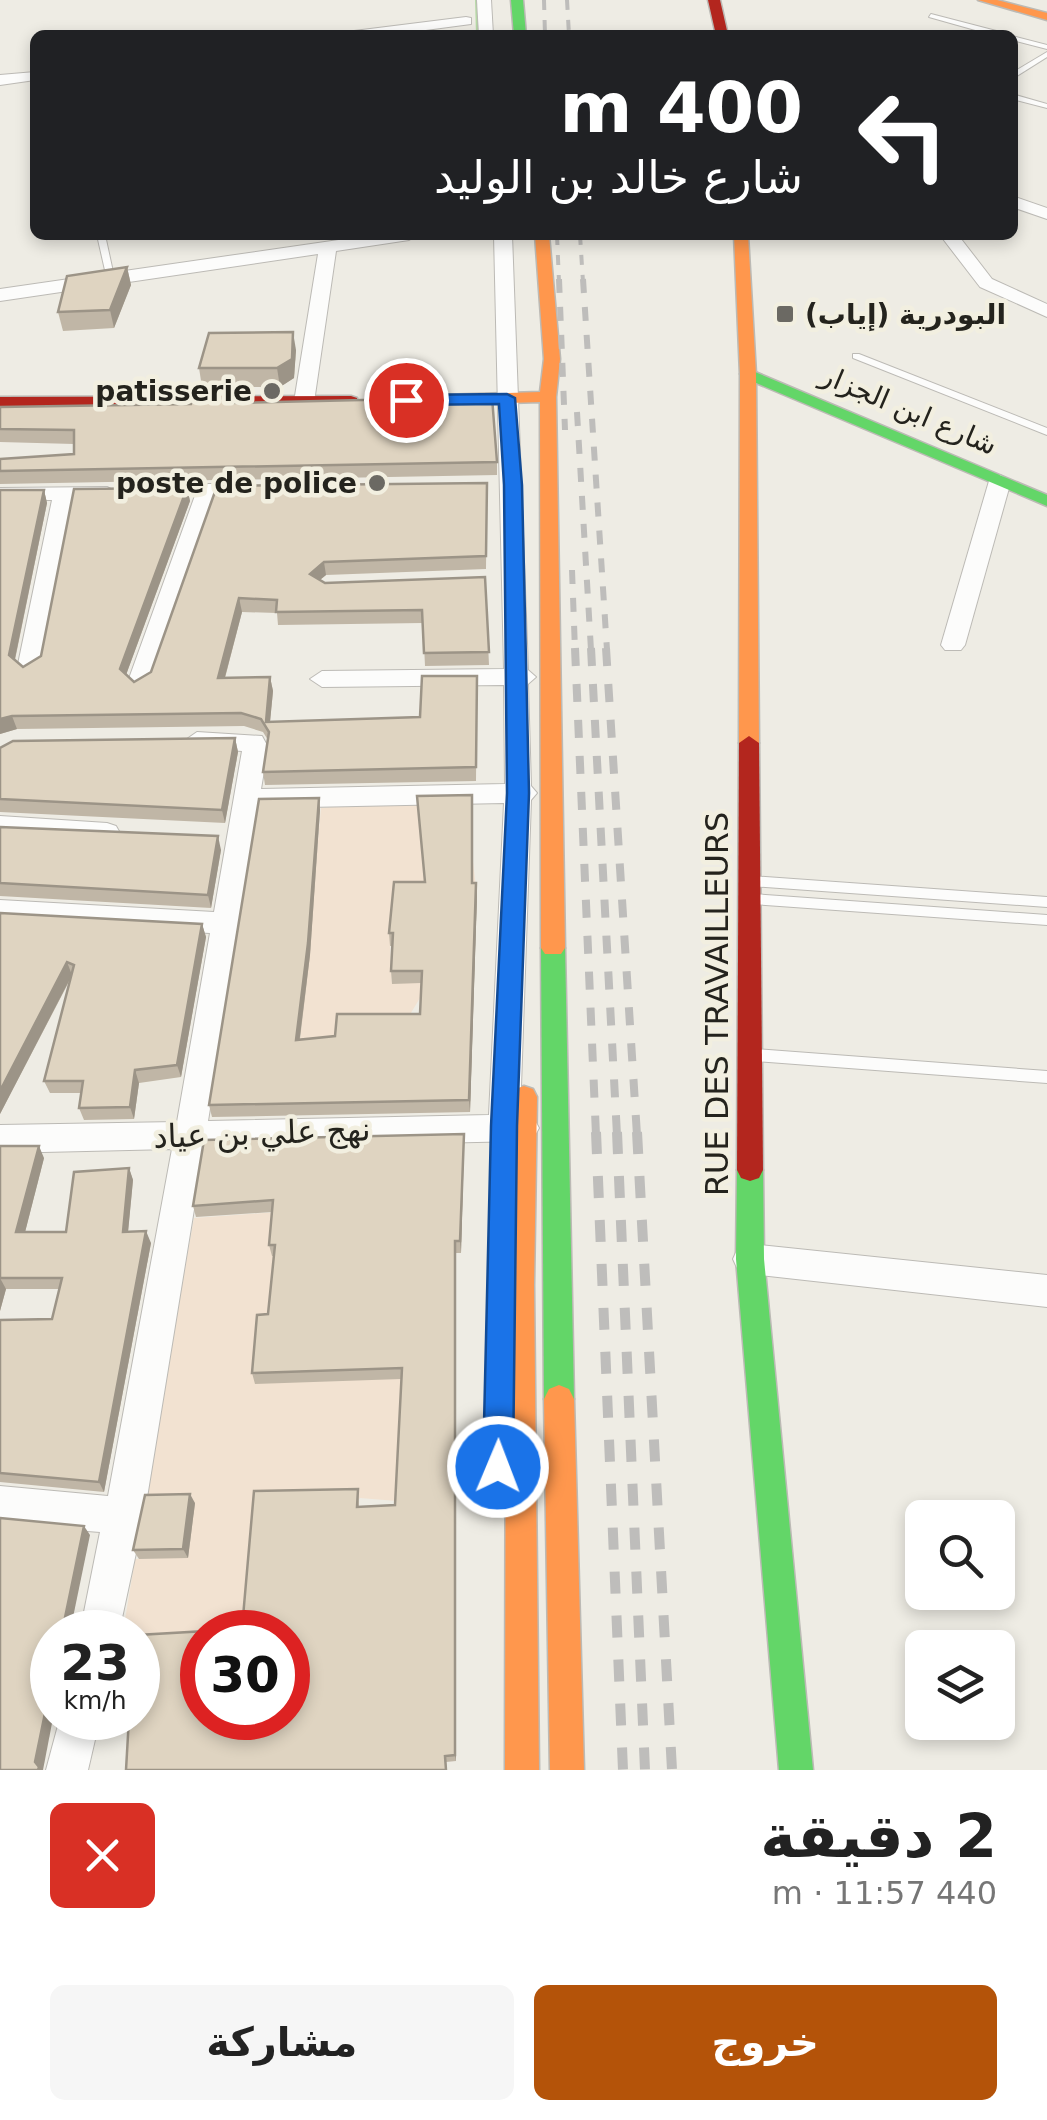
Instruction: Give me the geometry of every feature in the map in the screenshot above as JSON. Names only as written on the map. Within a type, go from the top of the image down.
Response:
[{"type":"street","points":[[434,30],[466,28],[462,0]]},
{"type":"street","points":[[484,0],[486,30]]},
{"type":"street","points":[[500,0],[503,30]]},
{"type":"street","points":[[516,0],[519,30]]},
{"type":"street","points":[[714,0],[721,30]]},
{"type":"street","points":[[984,0],[1047,16]]},
{"type":"street","points":[[0,80],[30,77]]},
{"type":"street","points":[[1018,204],[1047,214]]},
{"type":"street","points":[[0,295],[378,240]]},
{"type":"street","points":[[493,1770],[521,793],[520,677],[510,579],[510,485],[527,398],[504,240]]},
{"type":"street","points":[[527,240],[527,398],[556,1280],[567,1770]]},
{"type":"street","points":[[527,398],[552,359],[542,240]]},
{"type":"street","name":"RUE DES TRAVAILLEURS","points":[[741,240],[748,374],[750,1259],[796,1770]]},
{"type":"street","points":[[954,240],[986,283],[1047,310]]},
{"type":"street","points":[[304,402],[328,248]]},
{"type":"street","name":"شارع ابن الجزار","points":[[748,374],[1047,500]]},
{"type":"street","points":[[415,400],[527,398]]},
{"type":"street","points":[[0,403],[378,400]]},
{"type":"street","points":[[953,644],[1000,481]]},
{"type":"street","points":[[139,684],[199,491],[265,489]]},
{"type":"street","points":[[0,494],[136,492]]},
{"type":"street","points":[[30,669],[64,495]]},
{"type":"street","points":[[322,678],[520,677]]},
{"type":"street","points":[[104,1610],[125,1516],[192,1134],[223,924],[229,837],[246,799],[254,742],[166,742]]},
{"type":"street","points":[[246,799],[521,793]]},
{"type":"street","points":[[0,826],[139,834]]},
{"type":"street","points":[[0,910],[223,924]]},
{"type":"street","points":[[514,1127],[520,1285],[522,1770]]},
{"type":"street","name":"نهج علي بن عياد","points":[[0,1139],[514,1127]]},
{"type":"street","points":[[750,1259],[1047,1291]]},
{"type":"street","points":[[0,1505],[125,1516]]},
{"type":"street","points":[[67,1770],[74,1740]]},
{"type":"lane","points":[[932,16],[976,30]]},
{"type":"lane","points":[[1018,40],[1047,51]]},
{"type":"lane","points":[[1018,73],[1047,51]]},
{"type":"lane","points":[[1018,98],[1047,106]]},
{"type":"lane","points":[[101,240],[112,279]]},
{"type":"lane","points":[[856,356],[1047,432]]},
{"type":"lane","points":[[750,890],[1047,902]]},
{"type":"lane","points":[[750,890],[1047,920]]},
{"type":"lane","points":[[750,1054],[1047,1077]]},
{"type":"shaded area","points":[[417,800],[423,863],[473,862],[477,896],[390,945],[392,983],[429,983],[403,1026],[335,1048],[299,1052],[321,808]]},
{"type":"shaded area","points":[[277,1212],[273,1299],[255,1383],[405,1378],[397,1501],[360,1498],[259,1610],[180,1610],[180,1638],[160,1641],[160,1610],[127,1610],[135,1559],[188,1557],[194,1504],[142,1504],[194,1218]]},
{"type":"building","points":[[127,267],[110,310],[58,312],[67,276]]},
{"type":"building","points":[[293,332],[292,359],[277,368],[199,368],[209,333]]},
{"type":"building","points":[[492,397],[497,462],[0,471],[0,459],[74,454],[74,430],[0,429],[0,407],[191,404],[193,399],[239,398],[231,403]]},
{"type":"building","points":[[487,483],[486,556],[324,562],[310,574],[325,583],[485,577],[489,652],[424,653],[422,610],[276,612],[277,600],[239,598],[218,678],[270,677],[266,722],[420,717],[422,676],[477,676],[476,767],[263,772],[269,732],[261,719],[241,713],[0,719],[0,490],[44,490],[9,655],[23,667],[41,656],[74,489],[187,488],[120,669],[134,682],[151,672],[217,486]]},
{"type":"building","points":[[235,738],[222,810],[0,799],[0,748],[13,741]]},
{"type":"building","points":[[472,795],[472,883],[476,883],[469,1100],[209,1105],[259,799],[319,798],[296,1040],[335,1036],[337,1014],[420,1014],[422,971],[391,971],[393,933],[389,933],[394,882],[425,882],[417,796]]},
{"type":"building","points":[[0,827],[218,836],[208,895],[0,883]]},
{"type":"building","points":[[0,913],[202,924],[177,1065],[135,1070],[130,1107],[79,1108],[83,1081],[44,1081],[74,965],[67,962],[0,1091]]},
{"type":"building","points":[[464,1134],[460,1241],[455,1241],[455,1755],[445,1756],[446,1770],[126,1770],[128,1740],[160,1740],[160,1634],[180,1633],[180,1740],[310,1740],[310,1610],[244,1610],[254,1491],[358,1489],[357,1507],[395,1505],[402,1368],[252,1373],[257,1315],[268,1314],[275,1245],[269,1245],[273,1200],[193,1206],[204,1140]]},
{"type":"building","points":[[0,1146],[39,1146],[16,1232],[66,1232],[74,1172],[129,1168],[123,1232],[146,1231],[99,1482],[0,1473],[0,1320],[52,1319],[62,1278],[0,1278]]},
{"type":"building","points":[[190,1494],[183,1549],[133,1550],[145,1495]]},
{"type":"building","points":[[0,1518],[84,1526],[67,1610],[30,1610],[30,1740],[40,1740],[35,1762],[38,1770],[0,1770]]},
{"type":"waterway","points":[[477,0],[478,30]]},
{"type":"railway","points":[[544,0],[545,30]]},
{"type":"railway","points":[[567,0],[569,30]]},
{"type":"railway","points":[[557,240],[559,282]]},
{"type":"railway","points":[[580,240],[583,282]]},
{"type":"railway","points":[[559,279],[565,430]]},
{"type":"railway","points":[[583,279],[607,650]]},
{"type":"railway","points":[[577,412],[591,650]]},
{"type":"railway","points":[[572,570],[575,650]]},
{"type":"railway","points":[[575,648],[596,1135]]},
{"type":"railway","points":[[591,648],[617,1135]]},
{"type":"railway","points":[[606,648],[637,1135]]},
{"type":"railway","points":[[596,1132],[623,1770]]},
{"type":"railway","points":[[617,1132],[645,1770]]},
{"type":"railway","points":[[637,1132],[672,1770]]},
{"type":"traffic: fast","points":[[517,0],[520,30]]},
{"type":"traffic: fast","points":[[748,374],[1047,501]]},
{"type":"traffic: fast","points":[[553,948],[559,1399]]},
{"type":"traffic: fast","points":[[750,1170],[750,1259],[796,1770]]},
{"type":"traffic: slow","points":[[984,0],[1047,17]]},
{"type":"traffic: slow","points":[[542,240],[552,359],[548,397],[553,948]]},
{"type":"traffic: slow","points":[[741,240],[748,374],[749,743]]},
{"type":"traffic: slow","points":[[439,400],[548,397]]},
{"type":"traffic: slow","points":[[522,1770],[520,1285],[524,1097]]},
{"type":"traffic: slow","points":[[559,1399],[567,1770]]},
{"type":"traffic: jam","points":[[714,0],[721,30]]},
{"type":"traffic: jam","points":[[0,402],[351,401]]},
{"type":"traffic: jam","points":[[749,743],[750,1170]]},
{"type":"place","name":"البودرية (إياب)","points":[[785,314]]},
{"type":"place","name":"patisserie","points":[[272,391]]},
{"type":"place","name":"poste de police","points":[[377,483]]},
{"type":"route","points":[[406,400],[507,398],[513,485],[518,793],[504,1126],[498,1467]]}]
